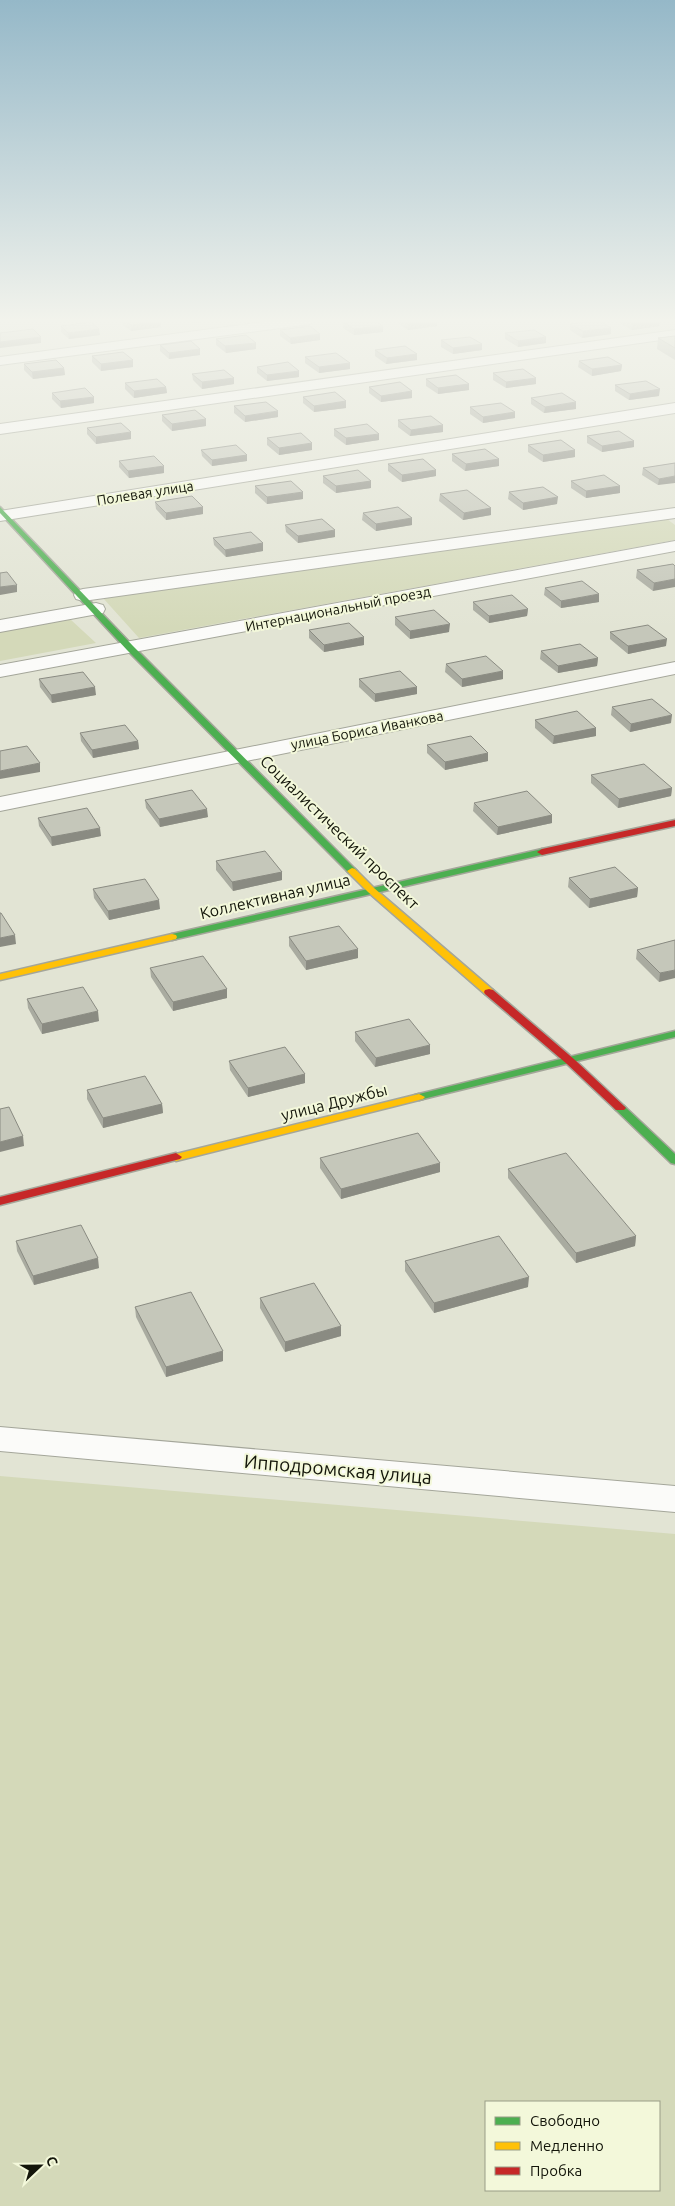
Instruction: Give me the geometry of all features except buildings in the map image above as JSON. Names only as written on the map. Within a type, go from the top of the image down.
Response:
[{"type":"street","points":[[0,429],[43,423]]},
{"type":"street","name":"Полевая улица","points":[[2,514],[580,423]]},
{"type":"street","points":[[82,595],[675,513]]},
{"type":"street","name":"Социалистический проспект","points":[[2,514],[96,609],[130,648],[371,890],[571,1062],[675,1160]]},
{"type":"street","name":"Интернациональный проезд","points":[[0,671],[675,546]]},
{"type":"street","points":[[0,626],[96,609]]},
{"type":"street","name":"улица Бориса Иванкова","points":[[0,804],[675,668]]},
{"type":"street","name":"Коллективная улица","points":[[0,977],[371,890],[675,823]]},
{"type":"street","name":"улица Дружбы","points":[[0,1201],[571,1062],[675,1034]]},
{"type":"street","name":"Ипподромская улица","points":[[0,1439],[675,1498]]},
{"type":"green space","points":[[667,519],[675,525],[675,540],[139,638],[103,598]]},
{"type":"green space","points":[[70,619],[96,643],[0,661],[0,632]]},
{"type":"green space","points":[[0,1476],[675,1534],[675,2206],[0,2206]]},
{"type":"traffic: fast","points":[[0,509],[130,648],[352,871]]},
{"type":"traffic: fast","points":[[172,937],[542,852]]},
{"type":"traffic: fast","points":[[419,1097],[675,1034]]},
{"type":"traffic: fast","points":[[620,1108],[675,1160]]},
{"type":"traffic: slow","points":[[352,871],[371,890],[489,992]]},
{"type":"traffic: slow","points":[[0,977],[172,937]]},
{"type":"traffic: slow","points":[[176,1157],[419,1097]]},
{"type":"traffic: jam","points":[[542,852],[675,823]]},
{"type":"traffic: jam","points":[[489,992],[571,1062],[620,1108]]},
{"type":"traffic: jam","points":[[0,1201],[176,1157]]}]
